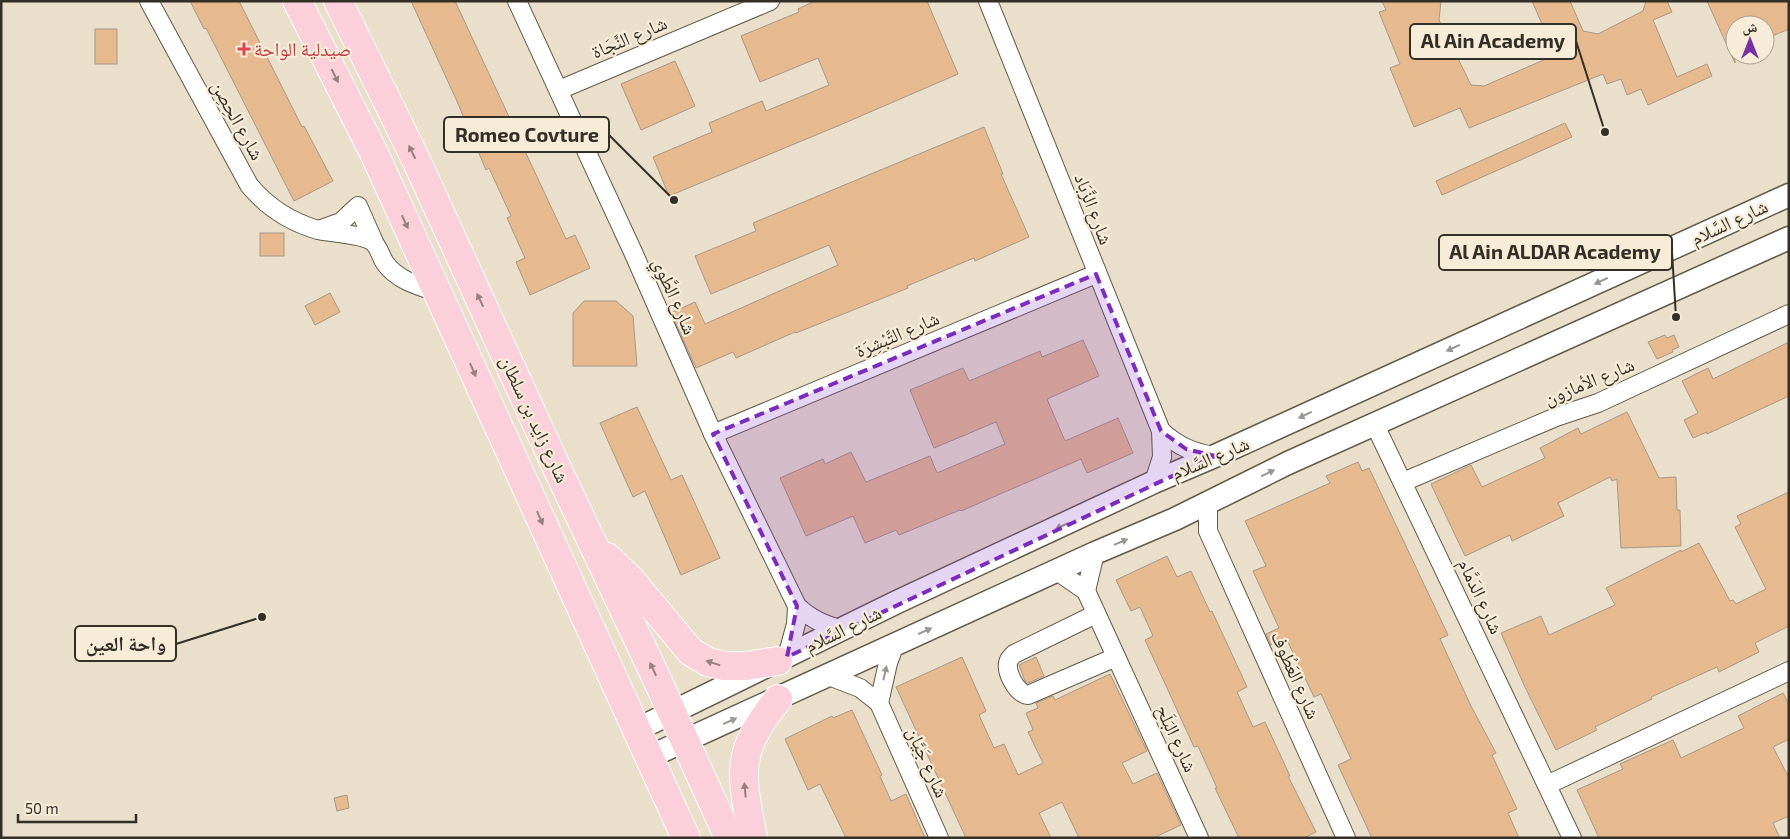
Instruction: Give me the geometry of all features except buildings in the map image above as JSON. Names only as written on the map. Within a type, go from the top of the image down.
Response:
[{"type":"highway","name":"شارع زايد بن سلطان","points":[[297,1],[374,153],[686,838]]},
{"type":"highway","name":"شارع زايد بن سلطان","points":[[338,1],[417,162],[729,838]]},
{"type":"highway","points":[[594,545],[630,580],[691,652],[708,662],[725,666],[782,659]]},
{"type":"highway","points":[[753,838],[745,796],[744,760],[761,720],[778,699]]},
{"type":"street","name":"شارع الحِصِن","points":[[149,1],[249,185],[258,196],[284,215],[319,230],[357,236],[374,242]]},
{"type":"street","name":"شارع الطَّوِي","points":[[517,1],[636,259],[713,434],[797,606],[810,618],[826,626],[843,630]]},
{"type":"street","name":"شارع النَّجَاة","points":[[558,90],[770,1]]},
{"type":"street","name":"شارع الزَّبَاد","points":[[988,1],[1161,432],[1162,458],[1154,482]]},
{"type":"street","name":"شارع السَّلام","points":[[636,730],[673,714],[897,602],[1154,482],[1789,195]]},
{"type":"street","points":[[319,230],[341,222],[358,206],[374,242],[390,270],[410,282],[437,292]]},
{"type":"street","name":"شارع السَّلام","points":[[649,757],[686,742],[1095,553],[1175,519],[1288,463],[1789,238]]},
{"type":"street","name":"شارع التَّبْشِرَة","points":[[713,434],[1096,274]]},
{"type":"street","name":"شارع الأمازون","points":[[1403,482],[1556,417],[1598,403],[1789,314]]},
{"type":"street","name":"شارع الدَمَّام","points":[[1375,425],[1572,838]]},
{"type":"street","points":[[1161,432],[1186,449],[1200,454],[1215,456]]},
{"type":"street","name":"شارع العَطُوف","points":[[1208,503],[1208,531],[1346,838]]},
{"type":"street","points":[[1175,519],[1208,531]]},
{"type":"street","points":[[1057,571],[1086,591],[1095,553]]},
{"type":"street","name":"شارع البَلَح","points":[[1086,591],[1199,838]]},
{"type":"street","points":[[782,659],[796,624],[797,606]]},
{"type":"street","points":[[1096,614],[1014,654],[1009,659],[1007,666],[1009,674],[1018,691],[1023,695],[1028,695],[1116,657]]},
{"type":"street","points":[[879,703],[888,663],[895,644]]},
{"type":"street","points":[[1546,785],[1785,673]]},
{"type":"street","name":"شارع جَيَّان","points":[[829,676],[860,688],[879,703],[939,838]]},
{"type":"highlighted area","points":[[1096,274],[1161,431],[1186,449],[1215,456],[787,657],[797,606],[713,434]]},
{"type":"place","name":"صيدلية الواحة","points":[[244,49]]},
{"type":"place","name":"Al Ain Academy","points":[[1605,132]]},
{"type":"place","name":"Romeo Covture","points":[[674,200]]},
{"type":"place","name":"Al Ain ALDAR Academy","points":[[1676,317]]},
{"type":"place","name":"واحة العين","points":[[262,617]]}]
